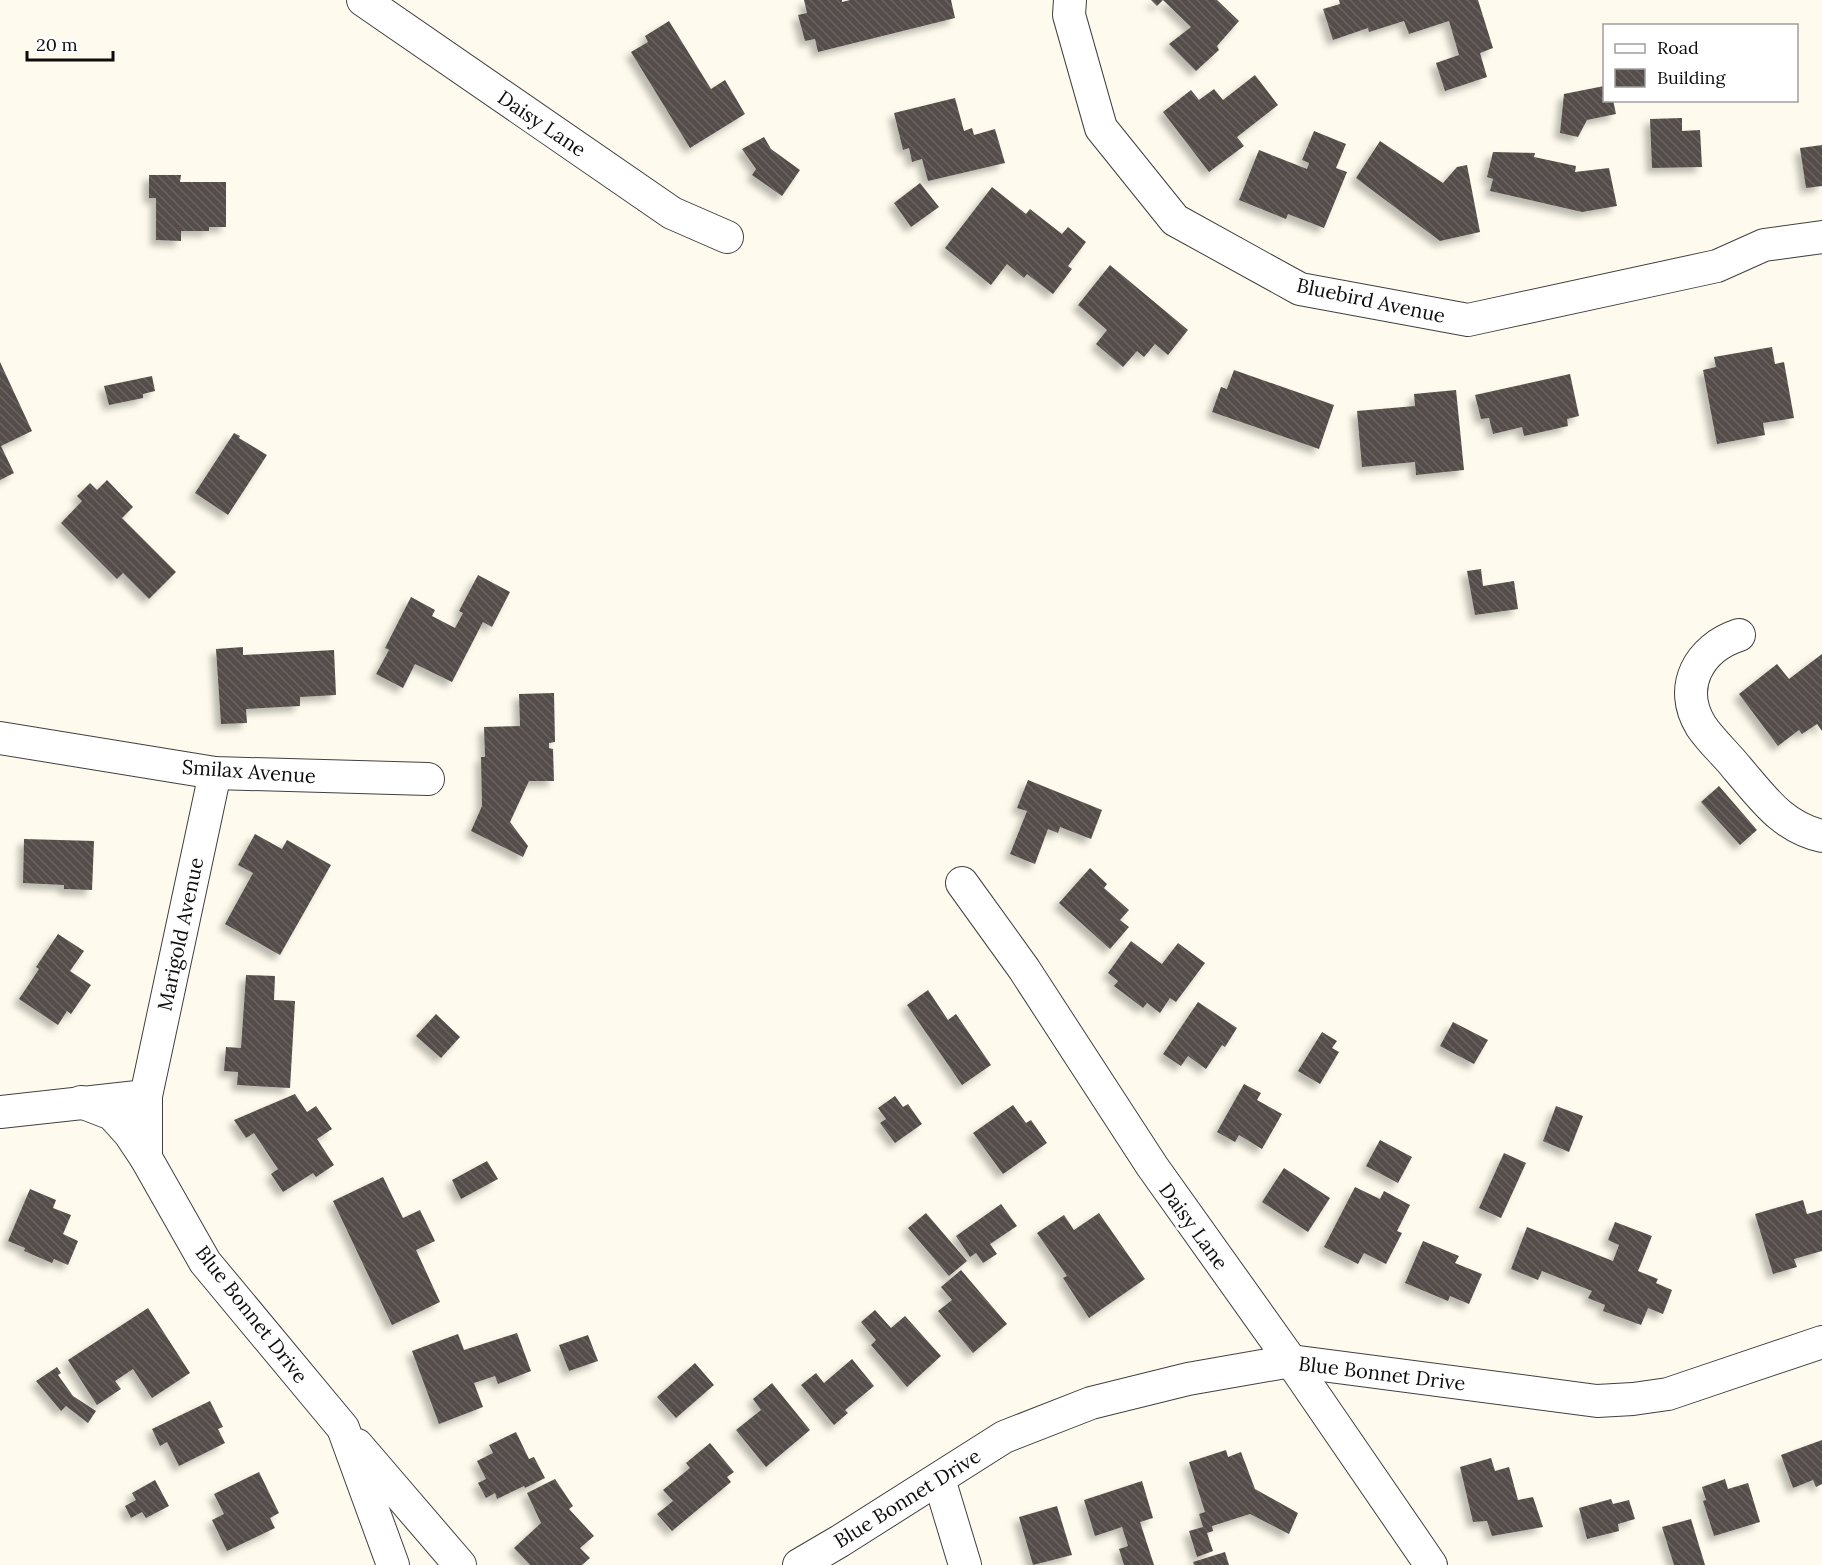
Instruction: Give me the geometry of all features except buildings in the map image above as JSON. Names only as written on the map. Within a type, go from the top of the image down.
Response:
[{"type":"street","name":"Daisy Lane","points":[[363,0],[672,213],[727,237]]},
{"type":"street","name":"Bluebird Avenue","points":[[1070,0],[1069,15],[1101,128],[1175,220],[1300,289],[1468,320],[1717,266],[1764,245],[1822,237]]},
{"type":"street","points":[[1739,635],[1724,640],[1709,650],[1698,665],[1692,684],[1693,707],[1704,730],[1786,822],[1804,831],[1822,836]]},
{"type":"street","name":"Smilax Avenue","points":[[0,738],[215,773],[428,779]]},
{"type":"street","name":"Marigold Avenue","points":[[146,1096],[215,773]]},
{"type":"street","name":"Daisy Lane","points":[[962,883],[1024,969],[1152,1166],[1291,1361],[1431,1565]]},
{"type":"street","points":[[0,1112],[146,1096]]},
{"type":"street","name":"Blue Bonnet Drive","points":[[146,1096],[146,1158],[206,1262],[460,1565]]},
{"type":"street","points":[[80,1102],[112,1114],[130,1134],[146,1158]]},
{"type":"street","name":"Blue Bonnet Drive","points":[[800,1565],[1004,1437],[1091,1403],[1188,1379],[1291,1361],[1597,1401],[1633,1399],[1668,1395],[1822,1342]]},
{"type":"street","name":"Blue Bonnet Drive","points":[[343,1428],[393,1565]]},
{"type":"street","points":[[939,1479],[965,1565]]}]
